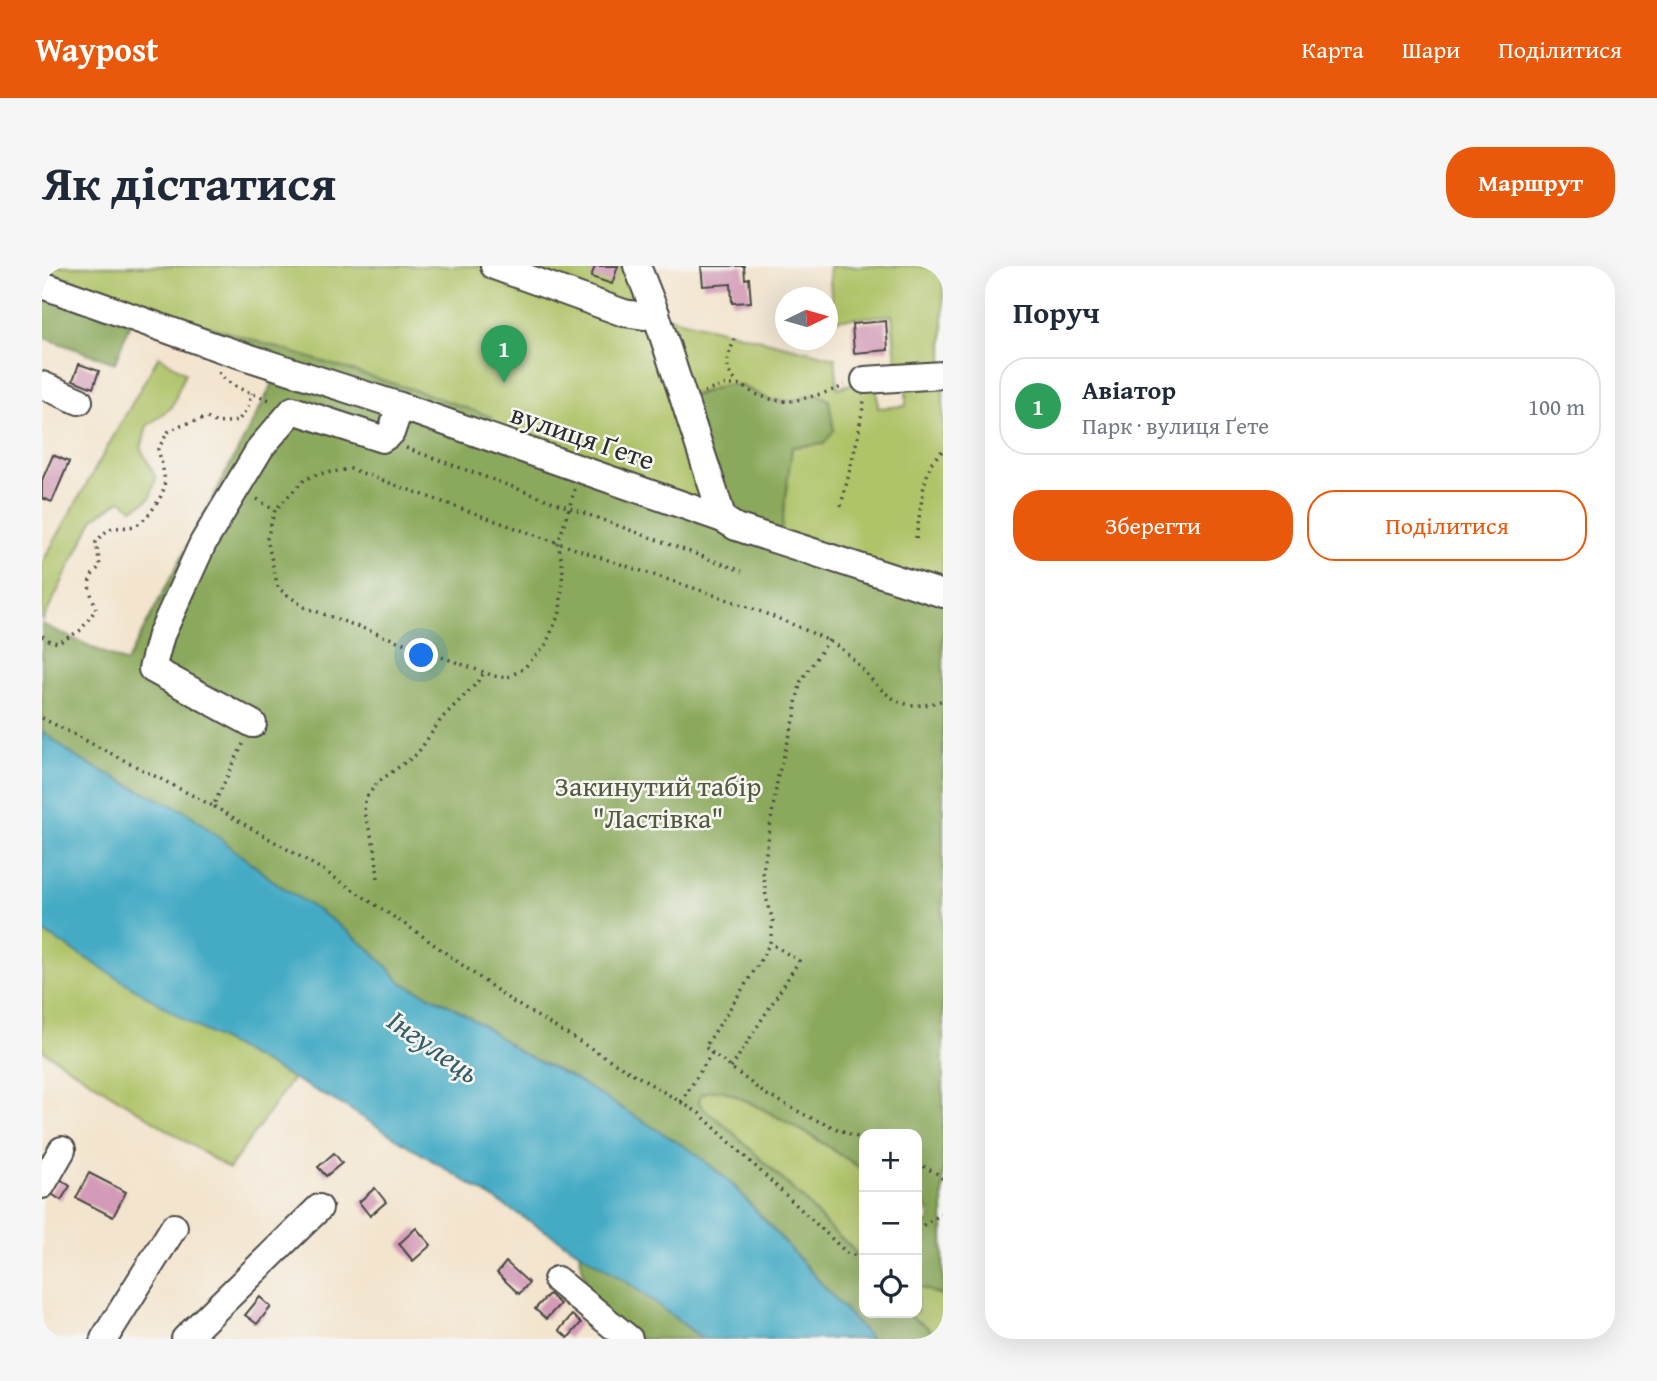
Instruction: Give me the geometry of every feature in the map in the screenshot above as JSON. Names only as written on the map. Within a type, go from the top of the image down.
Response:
[{"type":"street","points":[[495,266],[624,313],[644,316],[656,314]]},
{"type":"street","points":[[637,266],[656,314],[723,519]]},
{"type":"street","name":"вулиця Ґете","points":[[42,285],[219,348],[400,406],[581,469],[723,519],[736,527],[943,594]]},
{"type":"street","points":[[866,380],[943,375]]},
{"type":"street","points":[[42,385],[79,401]]},
{"type":"street","points":[[253,724],[152,669],[161,635],[203,543],[261,447],[293,410],[382,439],[391,433],[400,406]]},
{"type":"street","points":[[42,1185],[62,1150]]},
{"type":"street","points":[[185,1339],[319,1208]]},
{"type":"street","points":[[104,1339],[174,1227]]},
{"type":"street","points":[[556,1280],[629,1339]]},
{"type":"path","points":[[735,339],[727,362],[729,370],[740,385]]},
{"type":"path","points":[[219,348],[214,362],[221,378],[293,410]]},
{"type":"path","points":[[684,398],[725,385],[740,385],[770,400],[789,401],[866,380],[858,436],[841,506]]},
{"type":"path","points":[[42,636],[58,643],[80,630],[96,609],[89,588],[90,579],[100,566],[96,542],[107,530],[118,526],[136,526],[146,519],[164,490],[158,449],[168,432],[181,425],[207,418],[217,423],[237,421],[248,407],[252,393]]},
{"type":"path","points":[[382,439],[742,571]]},
{"type":"path","points":[[916,538],[923,485],[930,463],[943,450]]},
{"type":"path","points":[[581,469],[558,543],[564,568],[560,612],[545,646],[523,669],[506,678],[484,673],[304,607],[278,588],[267,539],[275,510],[305,480],[319,474],[351,469],[558,543],[748,606],[829,640],[854,659],[895,701],[930,705],[943,699]]},
{"type":"path","points":[[252,496],[275,510]]},
{"type":"path","points":[[829,640],[801,681],[795,717],[778,776],[763,872],[765,897],[773,921],[770,943],[705,1047],[765,1094],[809,1117],[859,1138]]},
{"type":"path","points":[[378,878],[375,848],[364,813],[365,799],[378,782],[417,754],[442,718],[484,673]]},
{"type":"path","points":[[42,718],[213,806],[323,870],[421,935],[513,1002],[699,1113],[848,1254],[859,1256]]},
{"type":"path","points":[[213,806],[253,724]]},
{"type":"path","points":[[731,1068],[799,961],[770,943]]},
{"type":"path","points":[[681,1102],[712,1053]]},
{"type":"path","points":[[922,1166],[943,1179]]},
{"type":"path","points":[[922,1226],[943,1213]]},
{"type":"green space","points":[[42,266],[637,266],[656,314],[775,343],[775,350],[802,350],[835,358],[838,388],[876,379],[878,408],[906,406],[906,386],[943,384],[943,594],[779,541],[792,447],[824,444],[818,394],[789,401],[770,400],[740,385],[725,385],[684,398],[723,519],[42,285]]},
{"type":"green space","points":[[829,266],[943,266],[943,369],[897,371],[892,315],[838,320],[838,287],[831,287]]},
{"type":"green space","name":"Закинутий табір \"Ластівка\"","points":[[42,269],[146,307],[421,392],[492,417],[485,435],[722,518],[687,398],[725,385],[740,385],[770,400],[789,401],[818,394],[829,400],[834,430],[824,444],[792,447],[780,541],[943,594],[943,1296],[922,1288],[922,1226],[929,1222],[929,1214],[922,1202],[922,1129],[859,1129],[859,1167],[813,1136],[722,1090],[700,1095],[699,1103],[805,1201],[859,1258],[859,1318],[913,1318],[925,1325],[939,1339],[871,1339],[732,1183],[695,1153],[569,1076],[521,1053],[447,1004],[402,983],[372,951],[332,920],[276,883],[187,812],[77,758],[42,731],[42,624],[126,663],[281,368],[132,318],[115,363],[42,337]]},
{"type":"green space","points":[[159,356],[185,373],[172,407],[147,426],[141,449],[156,478],[150,498],[133,509],[121,500],[94,518],[42,622],[42,563]]},
{"type":"green space","points":[[42,849],[297,1012],[703,1339],[626,1281],[343,1105],[293,1078],[229,1169],[42,1050]]},
{"type":"green space","points":[[722,1090],[758,1107],[859,1167],[859,1258],[805,1201],[726,1126],[706,1111],[699,1103],[700,1095]]},
{"type":"green space","points":[[579,1252],[626,1281],[703,1339],[629,1339],[591,1308]]},
{"type":"green space","points":[[922,1288],[943,1296],[943,1339],[939,1339],[925,1325],[913,1318],[922,1318]]},
{"type":"water","name":"Інгулець","points":[[42,731],[77,758],[187,812],[276,883],[332,920],[372,951],[402,983],[447,1004],[521,1053],[569,1076],[695,1153],[731,1183],[871,1339],[703,1339],[626,1281],[343,1105],[193,1025],[42,931]]},
{"type":"building","points":[[595,266],[618,266],[612,284],[591,277]]},
{"type":"building","points":[[701,266],[744,266],[745,279],[749,278],[751,302],[732,303],[731,284],[703,286]]},
{"type":"building","points":[[886,321],[888,350],[854,353],[852,324]]},
{"type":"building","points":[[79,364],[99,371],[93,388],[73,380]]},
{"type":"building","points":[[53,455],[69,462],[52,502],[42,498],[42,480]]},
{"type":"building","points":[[334,1153],[342,1163],[326,1176],[318,1167]]},
{"type":"building","points":[[89,1173],[126,1192],[113,1217],[76,1198]]},
{"type":"building","points":[[60,1179],[70,1186],[61,1200],[50,1193]]},
{"type":"building","points":[[375,1188],[386,1202],[370,1216],[359,1202]]},
{"type":"building","points":[[416,1228],[431,1245],[413,1261],[399,1244]]},
{"type":"building","points":[[506,1262],[529,1283],[519,1294],[497,1273]]},
{"type":"building","points":[[549,1294],[560,1304],[546,1319],[535,1309]]},
{"type":"building","points":[[260,1297],[271,1307],[257,1324],[245,1315]]},
{"type":"building","points":[[572,1315],[581,1323],[568,1338],[559,1330]]},
{"type":"place","name":"Авіатор","points":[[504,383]]}]
